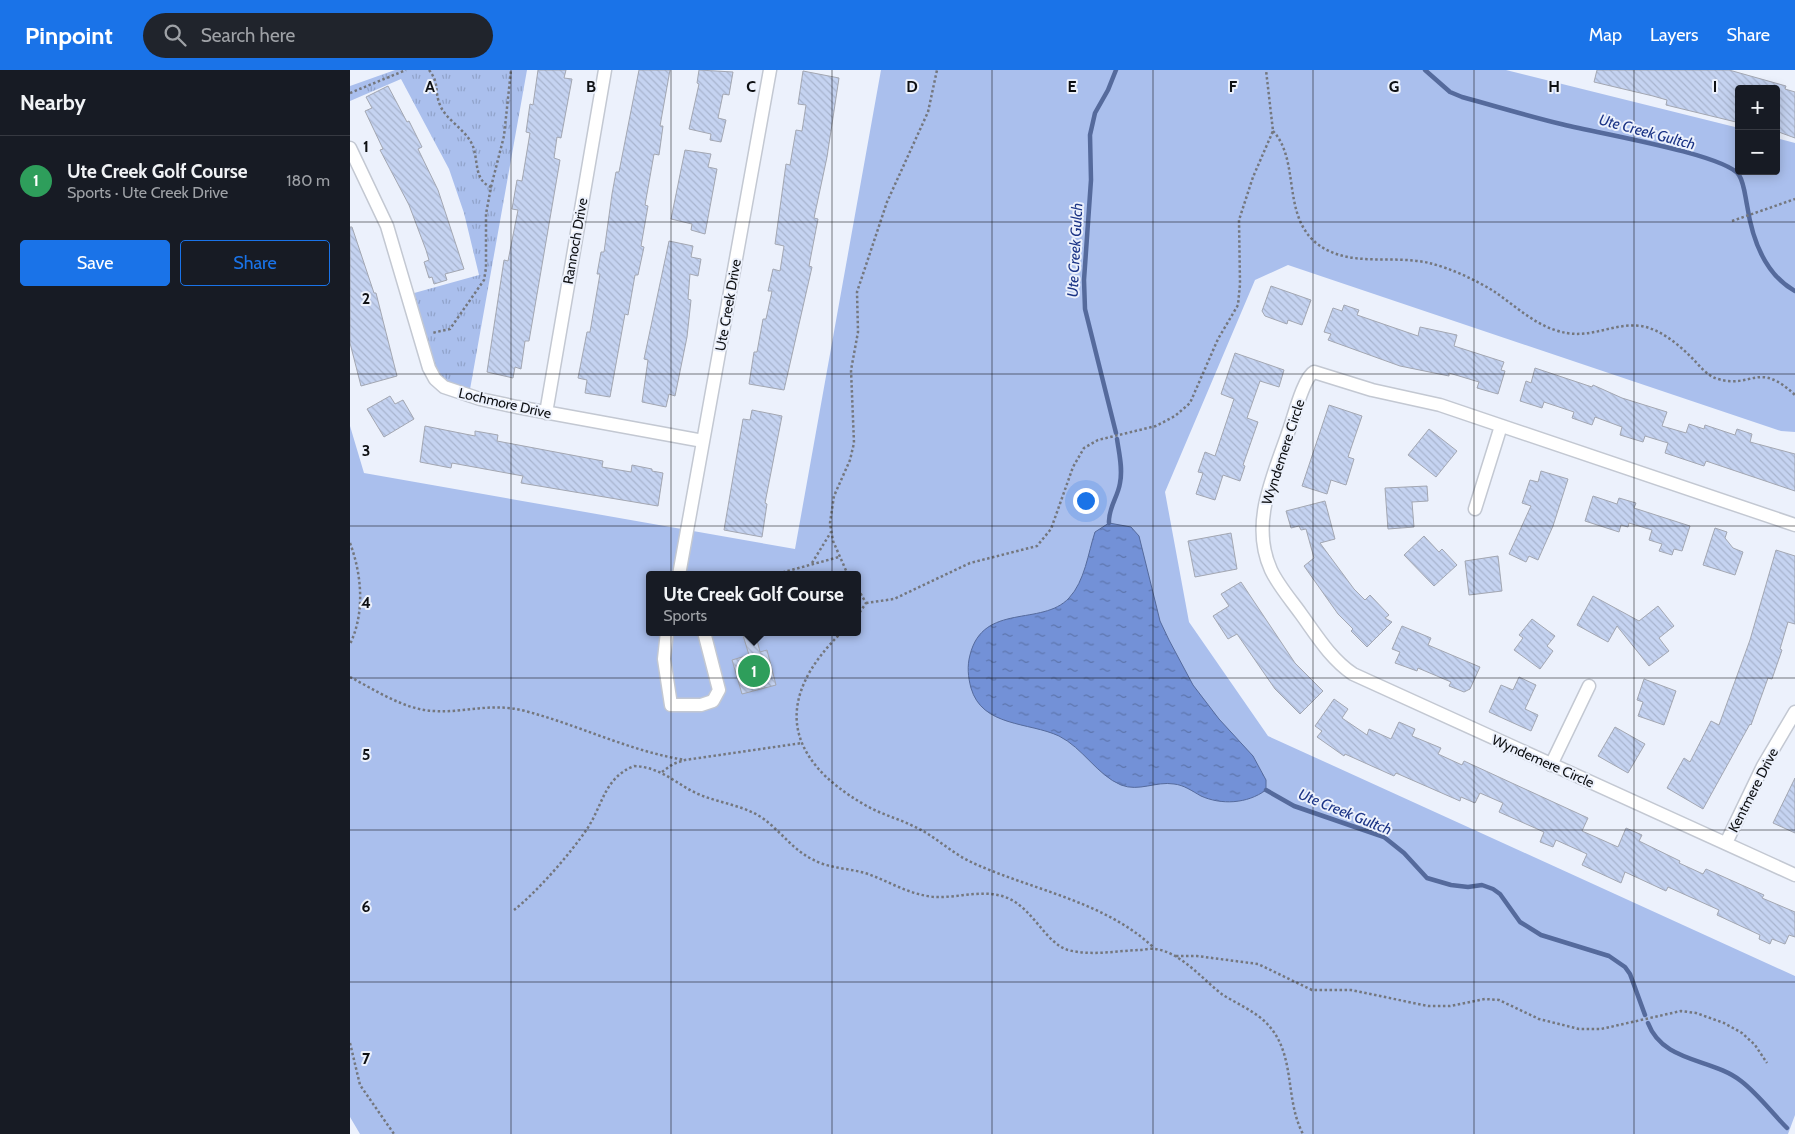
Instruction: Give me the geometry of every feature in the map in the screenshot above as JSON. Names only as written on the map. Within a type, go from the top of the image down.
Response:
[{"type":"street","name":"Rannoch Drive","points":[[546,412],[605,70]]},
{"type":"street","name":"Ute Creek Drive","points":[[680,571],[687,541],[703,441],[770,70]]},
{"type":"street","name":"Lochmore Drive","points":[[350,148],[386,226],[432,374],[444,387],[498,403],[703,441]]},
{"type":"street","name":"Wyndemere Circle","points":[[1795,525],[1440,405],[1372,390],[1323,374],[1311,373],[1296,409],[1264,506],[1263,543],[1272,572],[1326,649],[1346,669],[1795,875]]},
{"type":"street","points":[[1475,509],[1501,426]]},
{"type":"street","name":"Ute Creek Drive","points":[[687,541],[687,571]]},
{"type":"street","points":[[667,636],[664,659],[671,705],[701,705],[713,701],[718,696],[719,690],[705,636]]},
{"type":"street","points":[[1551,764],[1589,686]]},
{"type":"street","name":"Kentmere Drive","points":[[1726,843],[1764,766],[1795,712]]},
{"type":"path","points":[[350,93],[406,70]]},
{"type":"path","points":[[429,70],[437,82],[436,95],[441,108],[467,135],[475,153],[479,176],[485,184],[491,187]]},
{"type":"path","points":[[419,337],[450,329],[483,283],[486,268],[486,214],[504,136],[511,70]]},
{"type":"path","points":[[811,564],[830,532],[834,496],[852,456],[854,443],[852,370],[858,332],[857,292],[887,202],[928,112],[937,70]]},
{"type":"path","points":[[861,610],[866,603],[894,599],[970,563],[1037,546],[1051,529],[1073,467],[1084,448],[1098,440],[1156,426],[1175,416],[1190,403],[1218,339],[1238,305],[1240,284],[1239,220],[1253,177],[1273,131],[1266,70]]},
{"type":"path","points":[[1273,131],[1283,144],[1292,196],[1301,223],[1316,243],[1334,253],[1364,259],[1422,262],[1437,266],[1488,288],[1539,323],[1559,332],[1581,335],[1632,326],[1649,328],[1668,338],[1713,377],[1731,380],[1760,376],[1770,378],[1795,395]]},
{"type":"path","points":[[1732,221],[1795,199]]},
{"type":"path","points":[[830,532],[846,571]]},
{"type":"path","points":[[350,544],[359,568],[360,587],[357,621],[350,644]]},
{"type":"path","points":[[787,571],[839,557]]},
{"type":"path","points":[[861,594],[866,603]]},
{"type":"path","points":[[839,636],[814,665],[797,701],[796,724],[802,743],[811,759],[825,775],[864,805],[914,826],[948,850],[969,861],[1113,918],[1154,948],[1176,956],[1219,992],[1258,1016],[1275,1033],[1287,1059],[1295,1111],[1303,1134]]},
{"type":"path","points":[[350,676],[397,700],[418,708],[452,712],[493,706],[523,710],[643,750],[685,760]]},
{"type":"path","points":[[662,772],[673,764],[685,760],[802,743]]},
{"type":"path","points":[[514,910],[534,892],[583,835],[591,824],[608,785],[616,776],[634,766],[662,772],[697,794],[750,811],[770,824],[797,851],[823,864],[868,874],[927,896],[961,896],[992,893],[1008,898],[1029,914],[1060,946],[1069,950],[1094,953],[1154,948]]},
{"type":"path","points":[[1176,956],[1197,956],[1258,964],[1312,990],[1351,990],[1428,1006],[1450,1006],[1485,1000],[1499,1000],[1545,1022],[1579,1029],[1601,1028],[1688,1012],[1714,1019],[1742,1033],[1755,1045],[1767,1062]]},
{"type":"path","points":[[350,1043],[360,1084],[394,1134]]},
{"type":"green space","points":[[395,70],[527,70],[469,395],[440,384],[407,295],[479,275],[464,213],[449,169],[401,79],[350,101],[350,86]]},
{"type":"green space","points":[[881,70],[1506,70],[1735,127],[1735,175],[1780,175],[1780,139],[1795,143],[1795,432],[1781,431],[1288,265],[1255,280],[1165,492],[1189,622],[1268,736],[1795,976],[1795,1115],[1788,1134],[360,1134],[350,1117],[350,426],[364,473],[795,549]]},
{"type":"water","points":[[1109,523],[1131,527],[1139,536],[1160,621],[1193,685],[1219,719],[1253,756],[1266,780],[1266,790],[1259,795],[1234,802],[1225,802],[1209,799],[1185,787],[1174,784],[1167,783],[1141,787],[1121,785],[1112,781],[1068,741],[1047,732],[996,717],[985,710],[977,701],[971,688],[968,667],[970,655],[977,639],[987,628],[1000,621],[1044,612],[1058,607],[1069,598],[1079,583],[1095,532]]},
{"type":"building","points":[[538,70],[566,70],[564,78],[572,79],[561,138],[557,137],[554,158],[560,160],[529,341],[525,341],[521,369],[515,367],[513,378],[487,372],[504,260],[508,261],[518,210],[512,209],[517,180],[522,181],[530,133],[526,132],[530,104],[533,105]]},
{"type":"building","points":[[639,70],[670,70],[660,126],[663,126],[659,155],[654,154],[645,205],[648,206],[641,246],[644,247],[638,275],[635,275],[628,315],[625,314],[610,397],[585,393],[587,380],[578,378],[587,332],[590,332],[600,274],[597,274],[601,252],[604,252],[616,172],[619,172]]},
{"type":"building","points":[[699,70],[733,72],[729,95],[723,94],[718,118],[726,120],[721,142],[710,140],[711,134],[689,129],[699,84],[697,83]]},
{"type":"building","points":[[1597,70],[1729,70],[1786,86],[1785,89],[1795,92],[1795,138],[1780,132],[1780,85],[1735,85],[1735,122],[1666,105],[1667,100],[1594,82]]},
{"type":"building","points":[[803,71],[839,78],[827,157],[814,218],[818,219],[809,266],[812,267],[784,390],[749,384],[754,352],[757,352],[763,319],[766,319],[772,291],[768,291],[773,269],[780,271],[784,246],[775,244],[786,164],[790,165],[796,130],[802,131],[806,105],[798,104]]},
{"type":"building","points":[[388,86],[422,147],[418,149],[438,190],[464,269],[445,274],[447,280],[434,284],[432,277],[429,278],[424,262],[429,260],[409,205],[380,150],[383,149],[365,111],[372,108],[366,97]]},
{"type":"building","points":[[685,150],[711,154],[708,167],[717,169],[705,234],[691,230],[692,224],[671,219]]},
{"type":"building","points":[[350,227],[352,227],[374,293],[376,293],[397,376],[361,386],[350,343]]},
{"type":"building","points":[[669,241],[693,246],[691,257],[701,259],[698,276],[690,274],[688,299],[691,300],[687,337],[675,396],[669,394],[666,407],[642,402],[648,360],[644,359]]},
{"type":"building","points":[[1271,286],[1311,300],[1302,325],[1288,320],[1287,324],[1265,316],[1262,311]]},
{"type":"building","points":[[1344,305],[1359,310],[1357,315],[1418,336],[1420,327],[1457,335],[1454,346],[1504,362],[1501,370],[1505,371],[1498,394],[1477,388],[1479,382],[1449,373],[1449,376],[1400,366],[1328,340],[1331,334],[1324,332],[1333,308],[1342,311]]},
{"type":"building","points":[[1235,353],[1284,370],[1279,387],[1260,381],[1247,418],[1258,422],[1243,465],[1245,466],[1240,481],[1223,475],[1215,500],[1196,494],[1203,473],[1198,472],[1205,452],[1215,456],[1234,399],[1221,394]]},
{"type":"building","points":[[1535,368],[1592,387],[1593,385],[1622,398],[1667,412],[1662,426],[1686,433],[1689,424],[1704,429],[1705,425],[1735,435],[1737,429],[1752,434],[1750,442],[1795,454],[1795,491],[1706,461],[1704,466],[1665,453],[1668,443],[1645,436],[1643,442],[1620,435],[1622,427],[1595,417],[1592,425],[1572,418],[1574,412],[1544,402],[1542,408],[1520,401],[1526,381],[1531,383]]},
{"type":"building","points":[[390,396],[395,404],[403,400],[414,419],[384,437],[367,409]]},
{"type":"building","points":[[1329,405],[1362,416],[1348,457],[1354,459],[1346,485],[1331,480],[1327,494],[1302,486]]},
{"type":"building","points":[[752,410],[782,416],[765,503],[767,504],[762,537],[724,530],[743,419],[750,420]]},
{"type":"building","points":[[425,426],[475,436],[475,431],[498,435],[497,441],[603,461],[602,467],[631,472],[632,465],[652,469],[652,471],[663,473],[658,506],[521,483],[523,476],[452,463],[451,468],[420,462]]},
{"type":"building","points":[[1429,429],[1457,451],[1436,477],[1408,455]]},
{"type":"building","points":[[1541,471],[1568,479],[1553,526],[1538,560],[1529,556],[1526,562],[1509,554],[1531,506],[1522,503],[1530,480],[1538,482]]},
{"type":"building","points":[[1427,486],[1428,501],[1412,502],[1414,527],[1388,529],[1385,488]]},
{"type":"building","points":[[1593,496],[1617,504],[1619,498],[1636,503],[1634,508],[1690,526],[1682,551],[1674,549],[1672,555],[1659,551],[1662,544],[1649,540],[1652,530],[1629,523],[1628,527],[1621,525],[1619,532],[1585,521]]},
{"type":"building","points":[[1325,501],[1335,539],[1320,543],[1354,589],[1365,600],[1370,595],[1389,615],[1385,618],[1392,622],[1367,647],[1351,631],[1353,629],[1338,614],[1304,566],[1314,558],[1306,529],[1301,530],[1299,526],[1291,528],[1286,511]]},
{"type":"building","points":[[1715,528],[1727,532],[1725,538],[1733,548],[1743,552],[1735,575],[1703,565]]},
{"type":"building","points":[[1231,533],[1237,569],[1195,577],[1188,541]]},
{"type":"building","points":[[1424,536],[1439,552],[1442,549],[1457,565],[1434,586],[1404,555]]},
{"type":"building","points":[[1776,550],[1795,556],[1795,624],[1788,622],[1780,649],[1782,650],[1772,679],[1768,678],[1751,725],[1703,809],[1667,788],[1684,758],[1690,762],[1711,721],[1719,725],[1750,640]]},
{"type":"building","points":[[1498,556],[1502,591],[1469,595],[1465,561]]},
{"type":"building","points":[[1241,582],[1295,663],[1323,691],[1300,714],[1275,689],[1237,634],[1228,639],[1213,616],[1229,606],[1221,594]]},
{"type":"building","points":[[1593,596],[1639,621],[1658,606],[1674,626],[1659,638],[1669,651],[1649,666],[1617,626],[1608,642],[1577,625]]},
{"type":"building","points":[[1532,619],[1555,636],[1547,646],[1553,651],[1540,669],[1514,650],[1523,638],[1519,635]]},
{"type":"building","points":[[1402,626],[1431,638],[1428,645],[1480,667],[1470,689],[1464,692],[1449,686],[1451,682],[1418,668],[1417,671],[1395,663],[1400,652],[1392,649]]},
{"type":"building","points":[[743,636],[756,636],[760,652],[767,650],[776,685],[742,694],[732,660],[749,655]]},
{"type":"building","points":[[1519,677],[1536,685],[1525,709],[1538,715],[1531,731],[1489,712],[1501,685],[1513,690]]},
{"type":"building","points":[[1644,679],[1676,691],[1664,725],[1638,716],[1643,702],[1637,700]]},
{"type":"building","points":[[1334,699],[1348,709],[1342,718],[1367,735],[1369,729],[1391,739],[1399,722],[1415,729],[1412,736],[1441,748],[1438,754],[1462,765],[1464,761],[1588,818],[1582,831],[1618,847],[1626,828],[1642,835],[1639,841],[1680,861],[1679,863],[1703,874],[1706,869],[1764,895],[1762,898],[1795,912],[1795,937],[1789,935],[1785,944],[1772,939],[1770,944],[1759,939],[1760,935],[1717,915],[1719,910],[1668,887],[1666,891],[1625,872],[1621,883],[1582,865],[1587,854],[1556,840],[1553,847],[1540,842],[1544,832],[1499,812],[1503,803],[1480,793],[1475,803],[1461,797],[1460,801],[1396,773],[1394,776],[1345,754],[1344,756],[1317,737],[1322,731],[1315,726]]},
{"type":"building","points":[[1615,727],[1645,744],[1628,773],[1598,756]]},
{"type":"building","points":[[1795,778],[1795,833],[1773,823]]},
{"type":"waterway","name":"Ute Creek Gulch","points":[[1116,70],[1108,90],[1095,113],[1090,135],[1091,180],[1084,280],[1085,309],[1116,433]]},
{"type":"waterway","name":"Ute Creek Gultch","points":[[1425,70],[1450,92],[1462,97],[1561,124],[1684,152],[1710,159],[1729,167],[1739,175],[1742,182],[1752,230],[1761,254],[1775,275],[1795,291]]},
{"type":"waterway","name":"Ute Creek Gulch","points":[[1109,523],[1110,512],[1121,477],[1117,439]]},
{"type":"waterway","name":"Ute Creek Gultch","points":[[1266,790],[1294,806],[1384,837],[1404,853],[1427,878],[1451,885],[1468,887],[1482,885],[1493,889],[1500,894],[1520,922],[1541,935],[1609,956],[1625,967],[1630,974],[1645,1015]]},
{"type":"waterway","name":"Ute Creek Gultch","points":[[1648,1023],[1655,1036],[1676,1053],[1716,1068],[1741,1081],[1787,1128]]},
{"type":"place","name":"Ute Creek Golf Course","points":[[754,671]]}]
